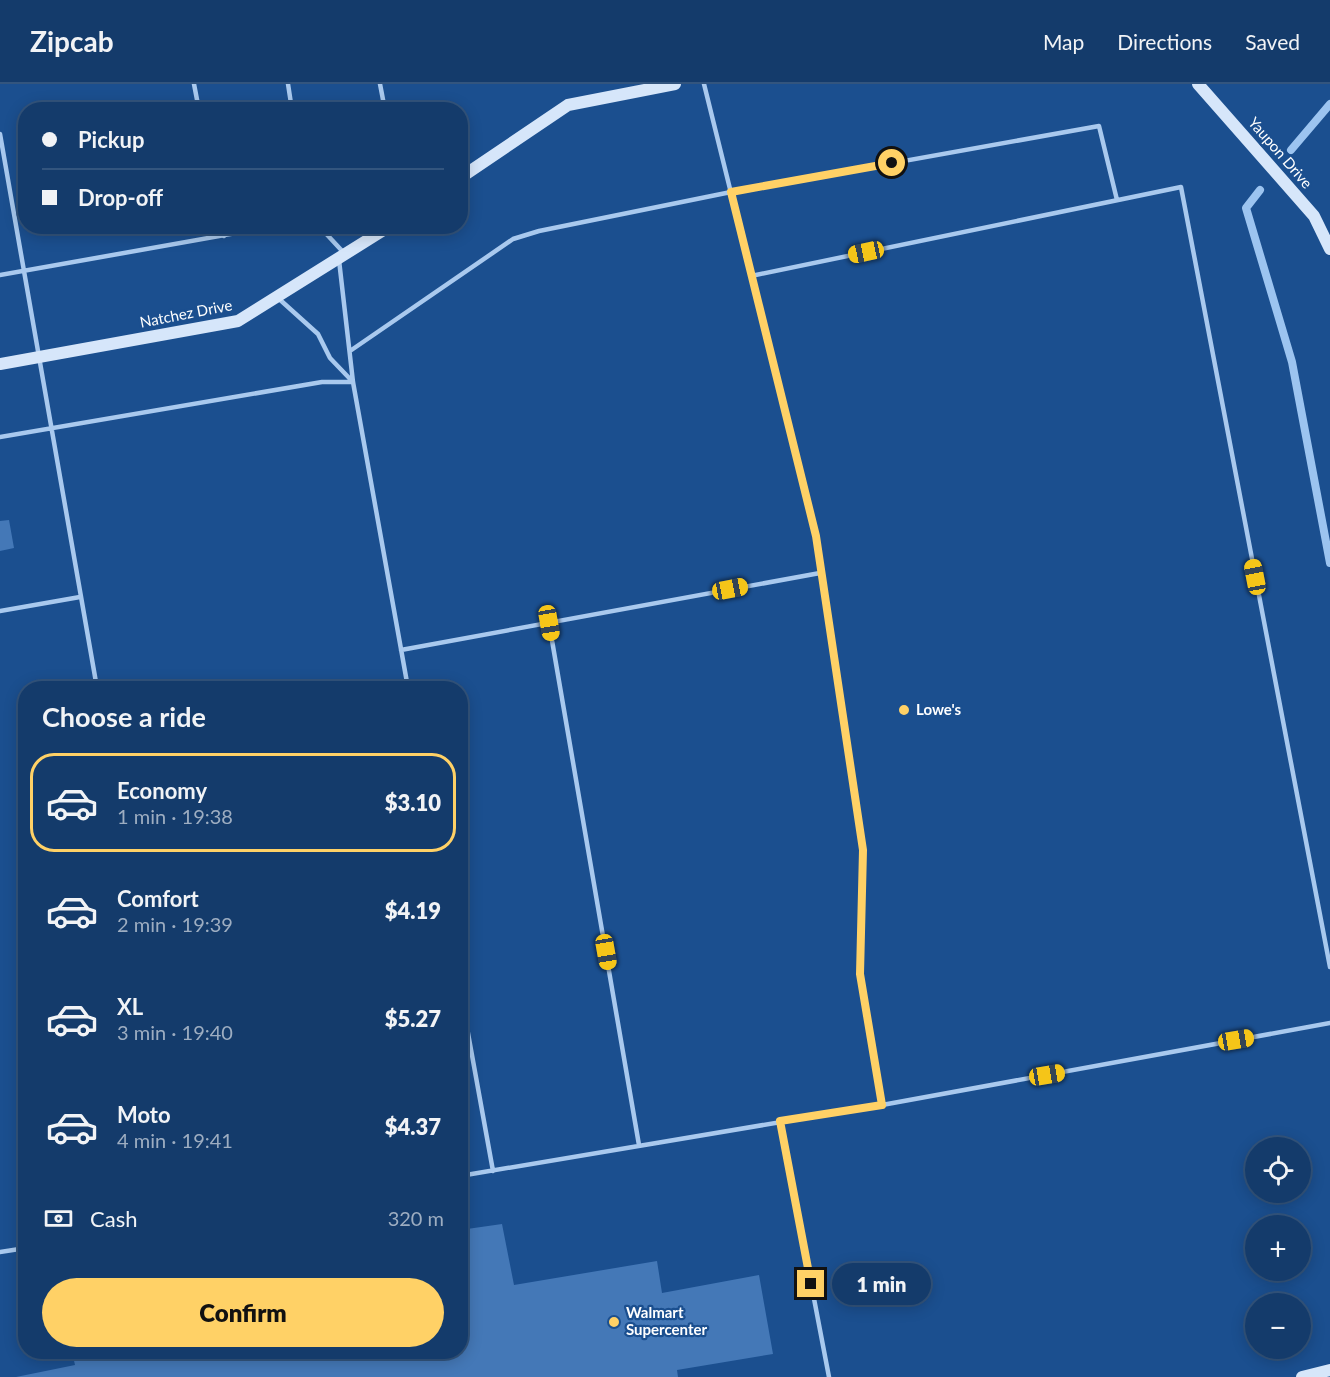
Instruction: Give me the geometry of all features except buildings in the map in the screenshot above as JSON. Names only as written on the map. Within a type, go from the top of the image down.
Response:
[{"type":"street","points":[[468,173],[568,105],[675,84]]},
{"type":"street","name":"Yaupon Drive","points":[[1198,84],[1314,216],[1330,249]]},
{"type":"street","name":"Natchez Drive","points":[[0,364],[238,321],[343,258],[378,234]]},
{"type":"street","points":[[1302,1377],[1330,1370]]},
{"type":"lane","points":[[194,84],[197,102]]},
{"type":"lane","points":[[288,84],[291,102]]},
{"type":"lane","points":[[380,84],[383,102]]},
{"type":"lane","points":[[704,84],[816,536],[863,850],[860,974],[882,1105]]},
{"type":"lane","points":[[350,351],[513,239],[539,231],[731,192],[1099,126],[1117,200]]},
{"type":"lane","points":[[0,134],[18,232]]},
{"type":"lane","points":[[751,276],[1181,187],[1330,967]]},
{"type":"lane","points":[[18,234],[96,681]]},
{"type":"lane","points":[[0,275],[234,234]]},
{"type":"lane","points":[[326,234],[343,258],[353,382],[407,681]]},
{"type":"lane","points":[[277,298],[318,334],[330,358],[353,382]]},
{"type":"lane","points":[[0,437],[322,382],[353,382]]},
{"type":"lane","points":[[401,650],[820,573]]},
{"type":"lane","points":[[0,611],[80,597]]},
{"type":"lane","points":[[549,623],[639,1145]]},
{"type":"lane","points":[[468,1175],[882,1105],[1330,1023]]},
{"type":"lane","points":[[468,1033],[493,1171]]},
{"type":"lane","points":[[780,1121],[829,1377]]},
{"type":"lane","points":[[0,1252],[18,1249]]},
{"type":"waterway","points":[[1291,150],[1330,104]]},
{"type":"waterway","points":[[1260,190],[1246,208],[1292,362],[1330,563]]},
{"type":"place","name":"Lowe's","points":[[904,710]]},
{"type":"place","name":"Walmart Supercenter","points":[[614,1322]]},
{"type":"route","points":[[811,1284],[780,1121],[882,1105],[860,974],[863,850],[816,536],[731,192],[892,163]]}]
